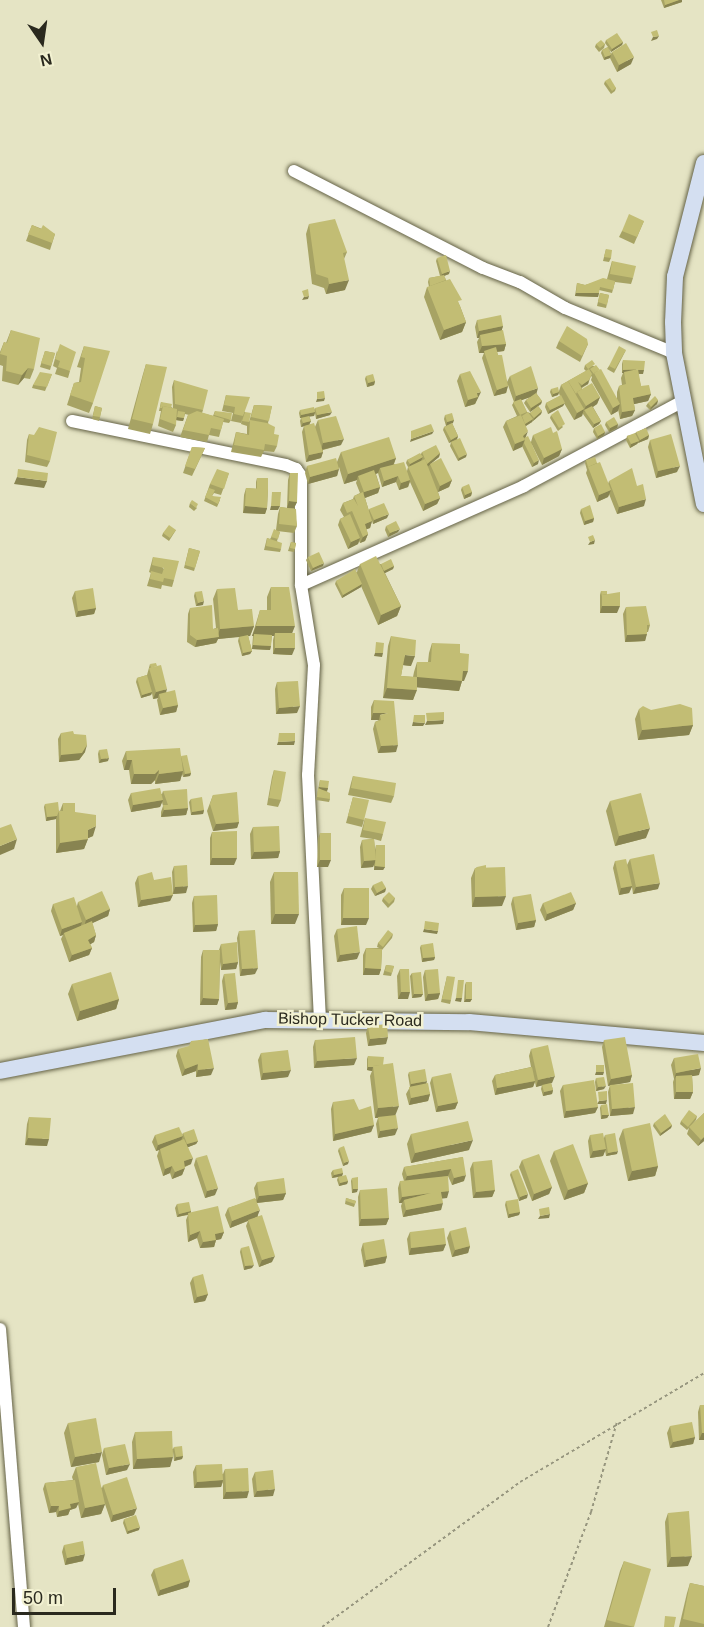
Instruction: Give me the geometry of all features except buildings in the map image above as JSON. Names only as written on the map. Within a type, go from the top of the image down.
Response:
[{"type":"main road","points":[[704,163],[675,277],[674,353],[704,504]]},
{"type":"main road","name":"Bishop Tucker Road","points":[[0,1071],[220,1026],[266,1020],[469,1022],[704,1043]]},
{"type":"street","points":[[294,171],[483,268],[520,282],[565,308],[674,353]]},
{"type":"street","points":[[301,585],[524,486],[683,401]]},
{"type":"street","points":[[72,421],[296,469],[302,481],[301,585],[314,665],[308,776],[320,1020]]},
{"type":"street","points":[[0,1329],[24,1627]]},
{"type":"path","points":[[322,1627],[520,1482],[704,1372]]},
{"type":"path","points":[[548,1627],[591,1512],[617,1422]]}]
